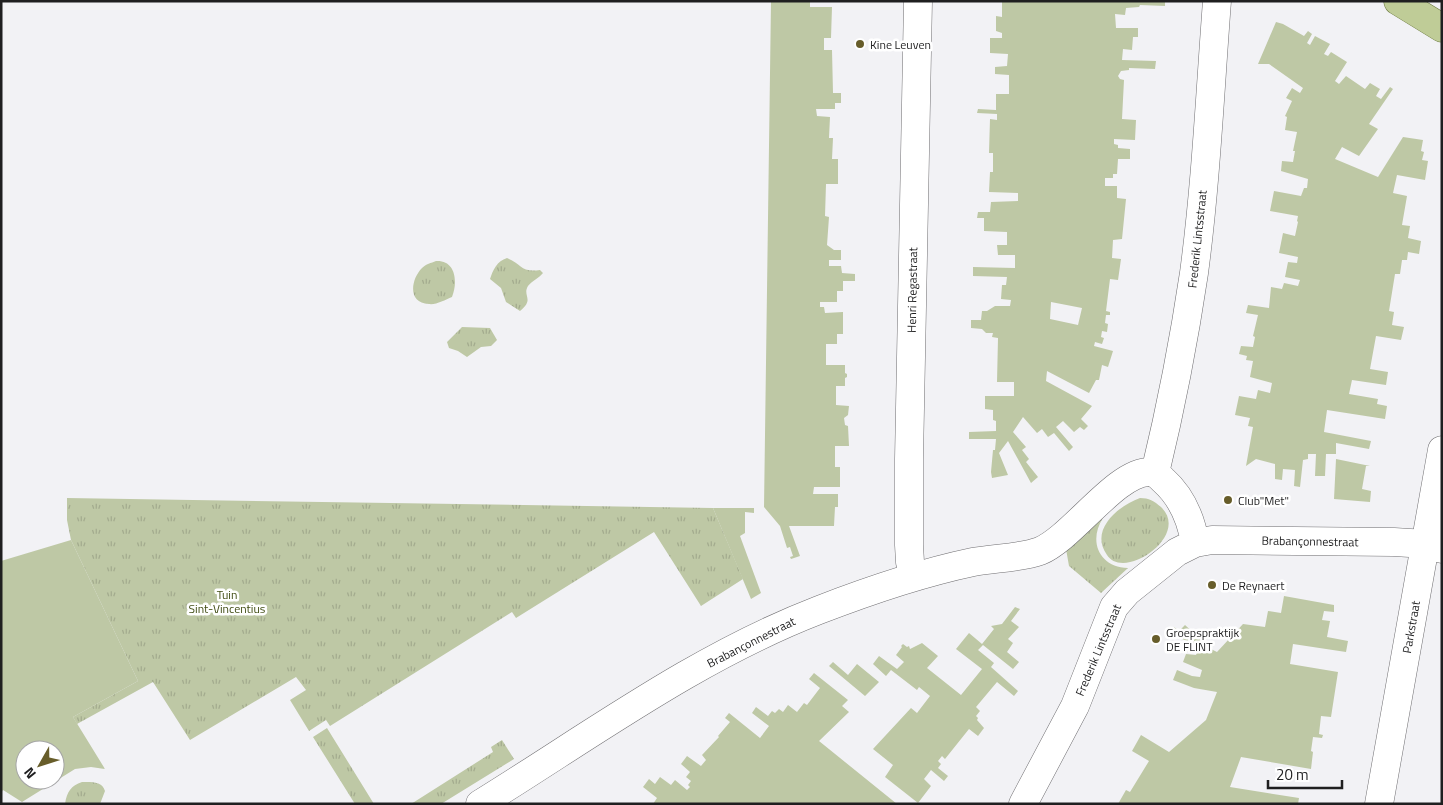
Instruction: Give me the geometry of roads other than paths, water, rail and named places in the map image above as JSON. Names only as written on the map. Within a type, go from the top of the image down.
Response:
[{"type":"main road","points":[[1398,1],[1442,28]]},
{"type":"street","name":"Henri Regastraat","points":[[914,578],[910,562],[909,545],[909,459],[918,1]]},
{"type":"street","name":"Frederik Lintsstraat","points":[[1156,474],[1184,339],[1194,271],[1203,185],[1217,1]]},
{"type":"street","name":"Parkstraat","points":[[1379,804],[1434,546],[1442,450]]},
{"type":"street","name":"Brabançonnestraat","points":[[480,804],[678,680],[777,627],[820,610],[914,578],[972,562],[1038,552],[1051,545],[1101,500],[1132,477],[1143,473],[1156,474]]},
{"type":"street","points":[[1156,474],[1174,490],[1181,500],[1190,521],[1195,543]]},
{"type":"street","name":"Brabançonnestraat","points":[[1195,543],[1212,540],[1434,546]]},
{"type":"street","name":"Frederik Lintsstraat","points":[[1023,804],[1075,706],[1114,607],[1127,592],[1163,563],[1195,543]]},
{"type":"place","name":"Kine Leuven","points":[[860,44]]},
{"type":"place","name":"Club\"Met\"","points":[[1228,500]]},
{"type":"place","name":"De Reynaert","points":[[1212,585]]},
{"type":"place","name":"Groepspraktijk DE FLINT","points":[[1156,639]]},
{"type":"park label","name":"Tuin Sint-Vincentius","points":[[227,601]]}]
